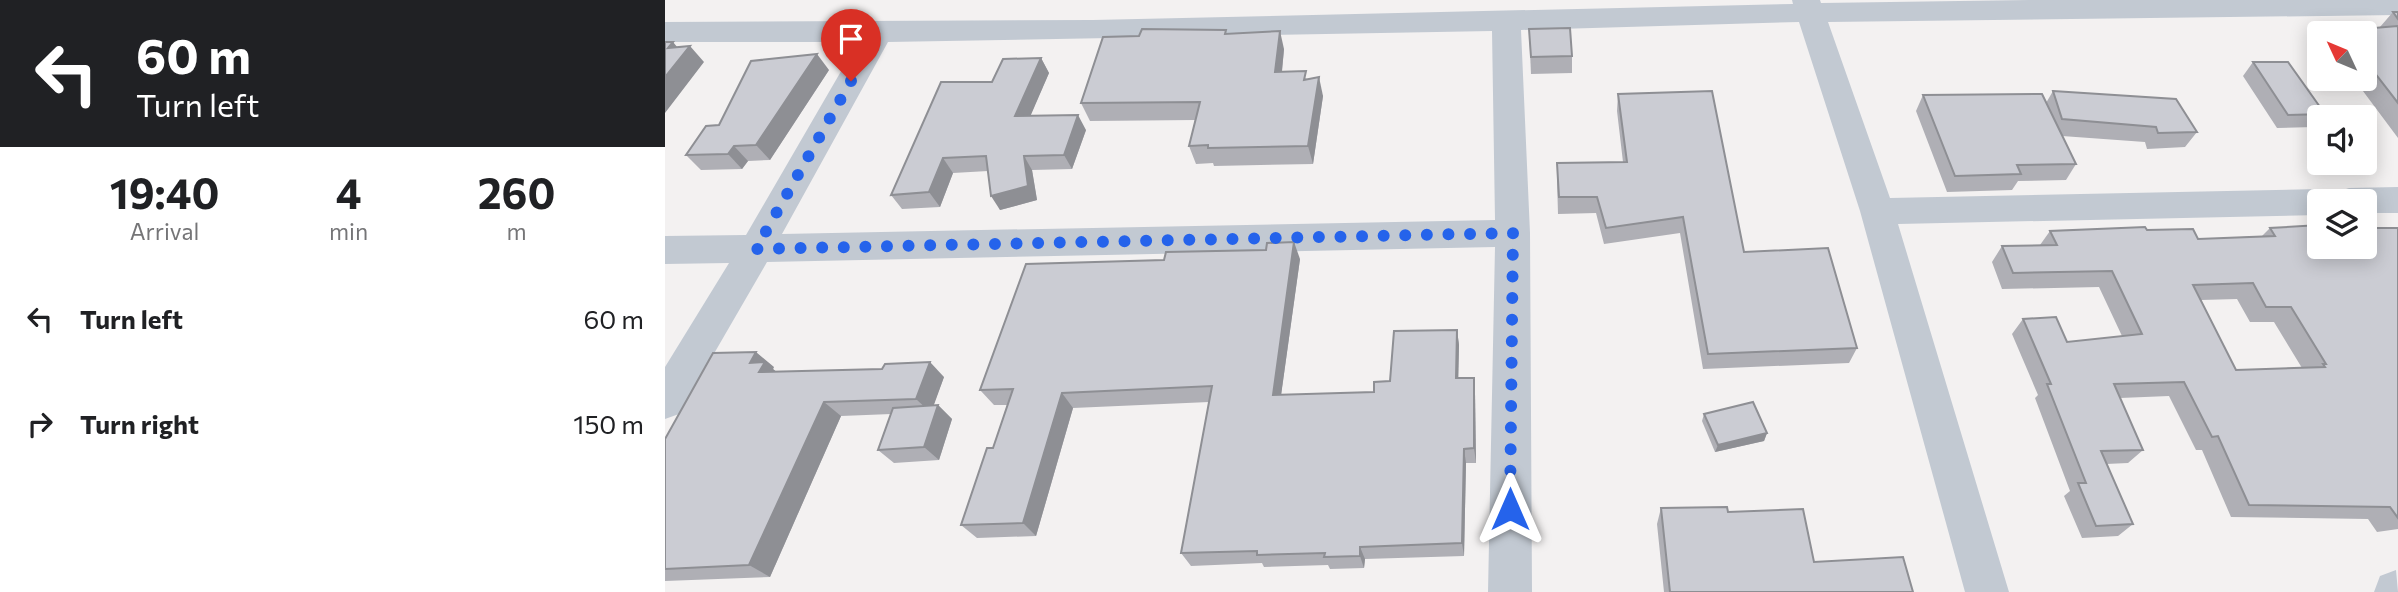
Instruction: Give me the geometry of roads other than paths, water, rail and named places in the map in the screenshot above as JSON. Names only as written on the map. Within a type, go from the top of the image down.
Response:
[{"type":"street","points":[[665,32],[877,34],[1506,23],[1808,6],[2398,6]]},
{"type":"street","points":[[1808,6],[1877,211],[1987,592]]},
{"type":"street","points":[[1506,23],[1513,233],[1510,592]]},
{"type":"street","points":[[665,402],[756,249],[877,34]]},
{"type":"street","points":[[2377,200],[2398,200]]},
{"type":"street","points":[[1877,211],[2307,202]]},
{"type":"street","points":[[665,250],[1513,233]]}]
